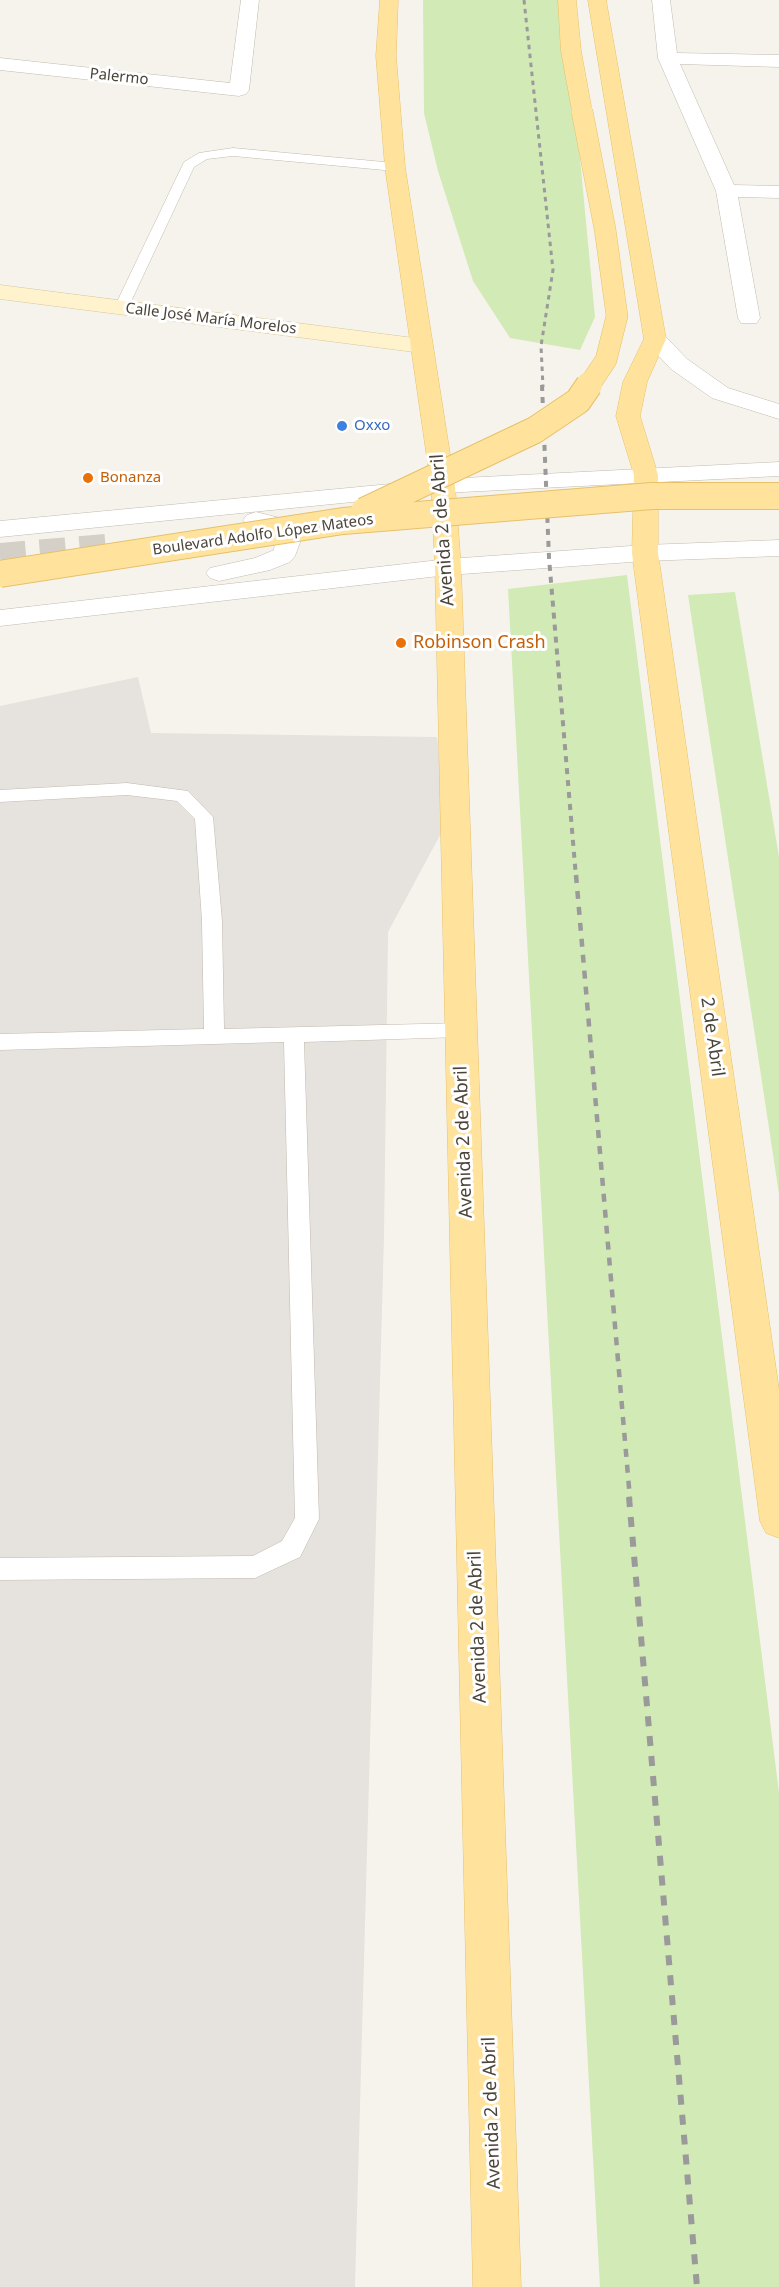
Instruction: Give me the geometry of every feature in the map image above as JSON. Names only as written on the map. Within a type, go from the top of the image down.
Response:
[{"type":"main road","name":"Avenida 2 de Abril","points":[[389,0],[386,56],[395,167],[443,486],[448,567],[497,2287]]},
{"type":"main road","points":[[343,520],[493,452],[535,430],[578,401],[606,360],[617,316],[605,229],[571,51],[567,0]]},
{"type":"main road","points":[[597,0],[655,339]]},
{"type":"main road","name":"Calle José María Morelos","points":[[0,292],[422,346]]},
{"type":"main road","name":"2 de Abril","points":[[655,339],[634,382],[628,416],[646,475],[645,553],[779,1521]]},
{"type":"main road","name":"Boulevard Adolfo López Mateos","points":[[0,574],[343,520],[652,496],[779,496]]},
{"type":"street","name":"Palermo","points":[[0,64],[239,90],[250,0]]},
{"type":"street","points":[[661,0],[668,58],[726,191],[749,318]]},
{"type":"street","points":[[668,58],[779,61]]},
{"type":"street","points":[[726,191],[779,192]]},
{"type":"street","points":[[655,339],[679,364],[720,393],[779,412]]},
{"type":"street","name":"Boulevard Adolfo López Mateos","points":[[0,529],[443,486],[779,469]]},
{"type":"street","points":[[0,598],[239,571],[281,557],[286,551],[288,540],[283,526],[252,520],[179,527],[108,519]]},
{"type":"street","points":[[0,618],[448,567],[645,553],[779,548]]},
{"type":"lane","points":[[121,308],[189,165],[204,156],[233,152],[395,167]]},
{"type":"lane","points":[[0,796],[127,789],[182,795],[204,817],[212,921],[214,1035]]},
{"type":"lane","points":[[0,1042],[461,1030]]},
{"type":"lane","points":[[0,1569],[255,1567],[291,1549],[307,1519],[294,1036]]},
{"type":"shaded area","points":[[138,677],[151,733],[437,737],[446,824],[388,932],[384,1236],[355,2287],[0,2287],[0,706]]},
{"type":"green space","points":[[423,0],[565,0],[595,317],[580,350],[510,338],[473,281],[438,171],[424,113]]},
{"type":"green space","points":[[627,575],[779,1793],[779,2287],[600,2287],[508,589]]},
{"type":"green space","points":[[735,592],[779,857],[779,1194],[688,595]]},
{"type":"tunnel","points":[[0,556],[116,546]]},
{"type":"railway","points":[[524,0],[553,270],[541,346],[543,387]]},
{"type":"railway","points":[[542,385],[549,558],[576,877]]},
{"type":"railway","points":[[576,875],[630,1499]]},
{"type":"railway","points":[[629,1497],[697,2287]]},
{"type":"place","name":"Oxxo","points":[[342,426]]},
{"type":"place","name":"Bonanza","points":[[88,478]]},
{"type":"place","name":"Robinson Crash","points":[[401,643]]}]
